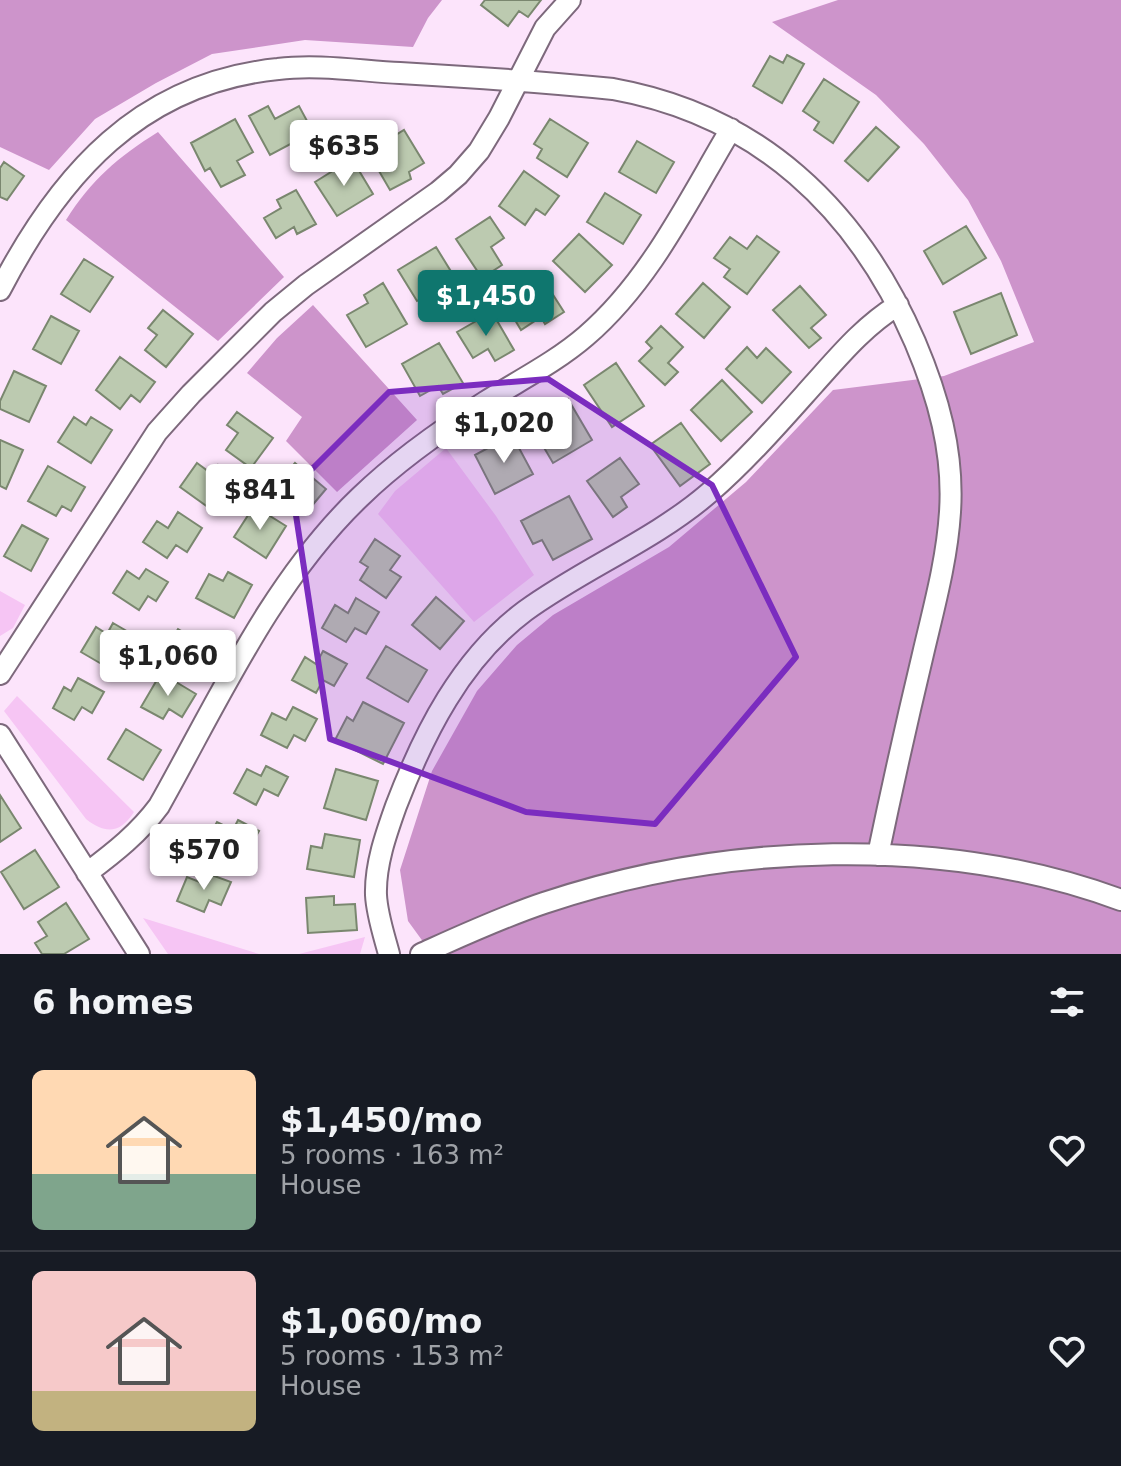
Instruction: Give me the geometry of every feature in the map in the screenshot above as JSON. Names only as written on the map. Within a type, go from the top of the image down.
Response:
[{"type":"street","points":[[0,674],[127,476],[166,422],[228,355],[284,303],[458,175],[479,151],[499,118],[545,28],[570,0]]},
{"type":"street","points":[[0,290],[24,243],[58,194],[84,164],[115,136],[174,98],[247,73],[310,68],[613,89],[688,108],[756,144],[812,189],[865,250],[898,305],[936,395],[946,436],[950,512],[944,565],[878,855]]},
{"type":"street","points":[[87,873],[125,844],[159,806],[266,616],[294,573],[324,536],[359,498],[402,461],[463,416],[554,359],[609,315],[662,246],[731,129]]},
{"type":"street","points":[[389,954],[376,895],[388,828],[412,763],[440,709],[464,673],[488,643],[523,613],[586,571],[657,531],[708,494],[765,438],[868,325],[898,305]]},
{"type":"street","points":[[0,735],[139,954]]},
{"type":"street","points":[[421,954],[486,924],[545,902],[662,872],[771,858],[878,855],[998,867],[1058,880],[1121,900]]},
{"type":"highlighted area","points":[[548,379],[712,485],[796,657],[655,824],[526,812],[330,739],[292,489],[389,392]]},
{"type":"shaded area","points":[[0,0],[442,0],[428,18],[413,47],[305,40],[212,54],[95,119],[49,170],[0,147]]},
{"type":"shaded area","points":[[838,0],[1121,0],[1121,954],[432,954],[408,921],[400,870],[432,771],[477,691],[517,645],[553,615],[669,547],[746,482],[833,390],[944,376],[1034,342],[1001,261],[968,200],[924,144],[876,95],[772,22]]},
{"type":"shaded area","points":[[158,132],[284,277],[218,341],[66,220],[106,170]]},
{"type":"shaded area","points":[[313,305],[417,420],[337,492],[286,441],[302,417],[247,373],[277,338]]},
{"type":"shaded area","points":[[446,448],[534,575],[474,622],[378,514],[395,491]]},
{"type":"shaded area","points":[[0,591],[25,605],[13,628],[0,636]]},
{"type":"shaded area","points":[[17,696],[134,812],[129,819],[118,828],[106,829],[86,819],[4,711]]},
{"type":"shaded area","points":[[143,918],[259,954],[168,954]]},
{"type":"shaded area","points":[[365,937],[360,954],[299,954]]},
{"type":"building","points":[[485,0],[541,0],[528,17],[519,11],[508,26],[481,5]]},
{"type":"building","points":[[787,55],[804,64],[782,103],[753,86],[770,56],[783,63]]},
{"type":"building","points":[[824,79],[859,102],[833,143],[814,130],[819,122],[803,111]]},
{"type":"building","points":[[268,106],[275,119],[299,106],[313,132],[270,155],[249,116]]},
{"type":"building","points":[[235,119],[253,152],[237,161],[245,175],[221,187],[210,168],[205,171],[191,143]]},
{"type":"building","points":[[550,119],[588,143],[567,177],[537,158],[542,149],[534,144]]},
{"type":"building","points":[[876,127],[899,147],[868,181],[845,161]]},
{"type":"building","points":[[404,130],[424,163],[409,172],[411,179],[390,190],[368,152]]},
{"type":"building","points":[[637,141],[674,162],[656,193],[619,172]]},
{"type":"building","points":[[352,159],[373,194],[337,216],[315,182]]},
{"type":"building","points":[[4,162],[24,176],[7,200],[0,197],[0,168]]},
{"type":"building","points":[[524,171],[559,196],[545,215],[536,209],[525,225],[499,206]]},
{"type":"building","points":[[296,190],[316,224],[297,234],[294,227],[276,238],[264,218],[281,208],[277,200]]},
{"type":"building","points":[[605,193],[641,215],[623,244],[587,222]]},
{"type":"building","points":[[490,217],[504,238],[491,247],[502,265],[482,278],[456,239]]},
{"type":"building","points":[[966,226],[986,258],[943,284],[924,251]]},
{"type":"building","points":[[579,234],[612,265],[585,292],[553,261]]},
{"type":"building","points":[[757,236],[779,252],[747,294],[724,277],[730,269],[714,258],[730,237],[747,249]]},
{"type":"building","points":[[436,247],[455,278],[417,301],[398,270]]},
{"type":"building","points":[[84,259],[113,277],[90,312],[61,294]]},
{"type":"building","points":[[541,276],[564,312],[545,324],[541,317],[521,330],[503,300]]},
{"type":"building","points":[[383,283],[407,324],[366,347],[347,315],[368,303],[364,295]]},
{"type":"building","points":[[703,283],[730,307],[704,338],[676,314]]},
{"type":"building","points":[[800,286],[826,315],[811,328],[821,338],[809,348],[773,310]]},
{"type":"building","points":[[1001,293],[1017,335],[971,354],[954,312]]},
{"type":"building","points":[[163,310],[193,334],[166,367],[145,350],[157,335],[148,328]]},
{"type":"building","points":[[492,312],[514,350],[495,361],[488,349],[473,358],[457,332]]},
{"type":"building","points":[[51,316],[79,331],[61,364],[33,349]]},
{"type":"building","points":[[661,326],[683,347],[668,363],[678,372],[665,385],[639,361],[652,348],[646,342]]},
{"type":"building","points":[[439,343],[463,383],[443,394],[438,386],[420,396],[402,364]]},
{"type":"building","points":[[747,347],[757,358],[766,348],[791,372],[762,403],[726,369]]},
{"type":"building","points":[[120,357],[155,382],[140,402],[131,395],[120,409],[96,390]]},
{"type":"building","points":[[616,363],[644,406],[612,427],[584,385]]},
{"type":"building","points":[[14,371],[46,386],[29,422],[0,409],[0,401]]},
{"type":"building","points":[[722,380],[752,412],[721,441],[691,410]]},
{"type":"building","points":[[568,399],[592,440],[553,463],[529,422]]},
{"type":"building","points":[[237,412],[273,438],[251,468],[226,450],[238,433],[227,425]]},
{"type":"building","points":[[74,417],[86,425],[91,417],[112,430],[91,463],[58,442]]},
{"type":"building","points":[[681,423],[710,464],[680,486],[650,445]]},
{"type":"building","points":[[512,435],[533,474],[495,494],[475,455]]},
{"type":"building","points":[[0,440],[23,450],[6,489],[0,486]]},
{"type":"building","points":[[620,458],[639,484],[621,497],[627,507],[613,517],[587,481]]},
{"type":"building","points":[[197,463],[212,474],[218,465],[235,477],[212,510],[180,487]]},
{"type":"building","points":[[295,463],[326,489],[305,514],[274,488]]},
{"type":"building","points":[[48,466],[85,487],[71,511],[62,506],[56,516],[28,501]]},
{"type":"building","points":[[569,496],[592,539],[553,560],[542,540],[533,544],[521,521]]},
{"type":"building","points":[[254,506],[286,526],[266,558],[234,537]]},
{"type":"building","points":[[178,512],[202,528],[187,552],[176,545],[167,558],[143,542],[157,521],[168,528]]},
{"type":"building","points":[[22,525],[48,539],[31,571],[4,556]]},
{"type":"building","points":[[375,539],[400,556],[390,570],[401,577],[386,598],[360,580],[368,567],[360,562]]},
{"type":"building","points":[[146,569],[168,582],[156,601],[148,596],[139,610],[113,593],[127,571],[139,579]]},
{"type":"building","points":[[228,572],[252,585],[234,618],[196,598],[209,574],[223,581]]},
{"type":"building","points":[[436,597],[464,621],[440,649],[412,625]]},
{"type":"building","points":[[356,598],[379,612],[366,634],[355,628],[346,642],[322,628],[335,605],[348,613]]},
{"type":"building","points":[[113,623],[137,637],[125,657],[114,651],[105,666],[81,652],[96,627],[107,634]]},
{"type":"building","points":[[178,629],[214,650],[198,678],[161,657]]},
{"type":"building","points":[[386,646],[427,670],[408,702],[367,678]]},
{"type":"building","points":[[323,651],[347,664],[334,686],[323,680],[316,693],[292,680],[305,657],[316,664]]},
{"type":"building","points":[[161,673],[196,694],[182,717],[169,709],[163,719],[141,707]]},
{"type":"building","points":[[78,678],[104,692],[92,713],[82,707],[74,720],[53,708],[64,687],[71,691]]},
{"type":"building","points":[[363,702],[404,723],[383,764],[335,740],[347,717],[353,721]]},
{"type":"building","points":[[293,707],[317,719],[305,741],[294,735],[287,748],[261,735],[272,713],[286,720]]},
{"type":"building","points":[[126,729],[161,750],[143,780],[108,759]]},
{"type":"building","points":[[266,766],[288,777],[278,796],[264,789],[256,805],[234,793],[247,769],[261,776]]},
{"type":"building","points":[[336,769],[378,781],[366,820],[324,808]]},
{"type":"building","points":[[0,795],[21,828],[0,842]]},
{"type":"building","points":[[238,820],[259,831],[248,850],[237,843],[228,860],[203,847],[217,822],[233,830]]},
{"type":"building","points":[[325,834],[360,840],[354,877],[307,869],[311,846],[322,848]]},
{"type":"building","points":[[35,850],[59,887],[24,909],[1,872]]},
{"type":"building","points":[[206,873],[231,882],[221,905],[209,900],[204,912],[177,901],[187,877],[202,883]]},
{"type":"building","points":[[334,896],[334,905],[355,904],[357,930],[308,933],[306,898]]},
{"type":"building","points":[[66,903],[89,939],[64,954],[42,954],[35,943],[47,936],[38,922]]}]
